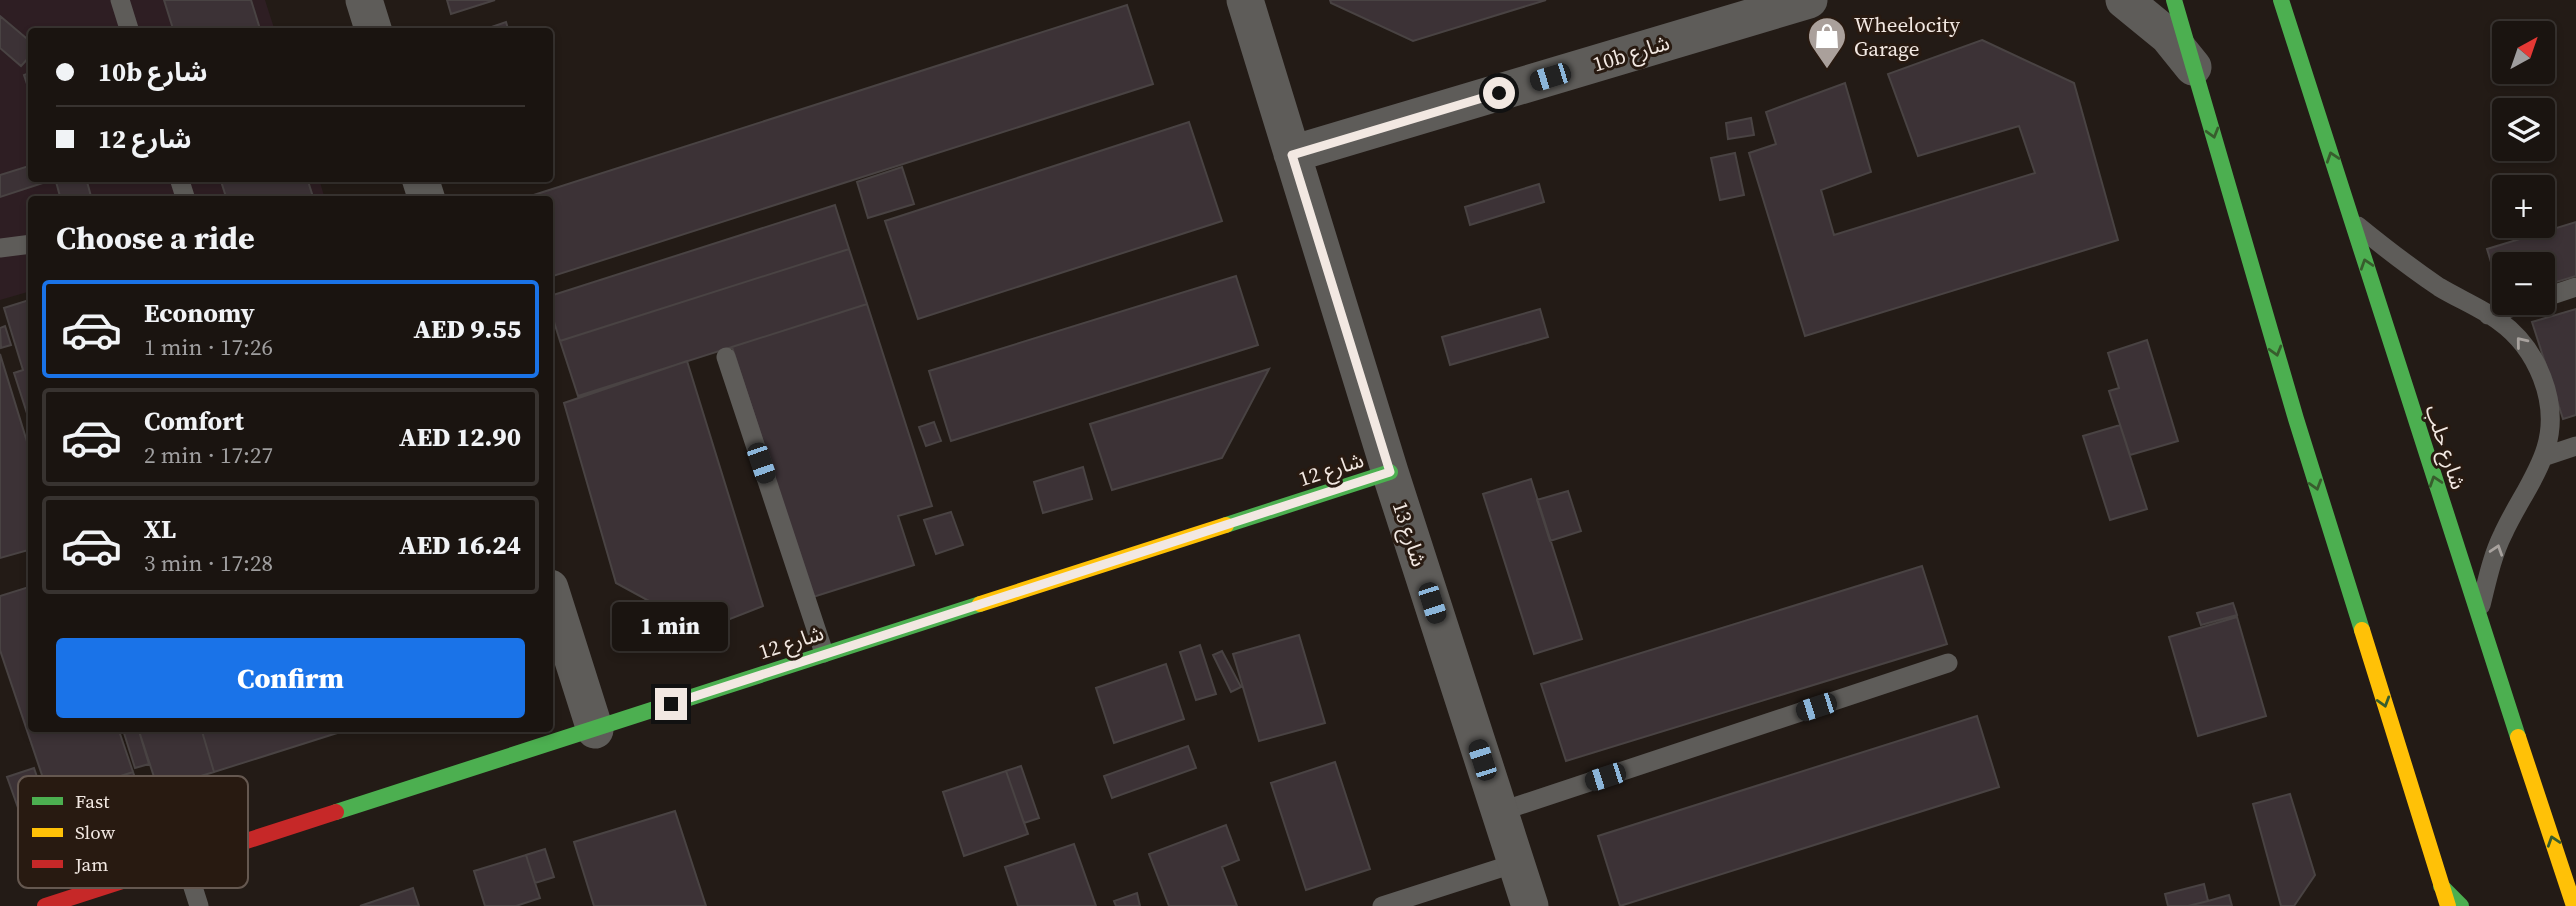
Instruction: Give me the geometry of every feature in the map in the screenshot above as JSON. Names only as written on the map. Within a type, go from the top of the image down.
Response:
[{"type":"street","points":[[364,0],[373,28]]},
{"type":"street","name":"شارع 13","points":[[1245,0],[1390,472],[1530,906]]},
{"type":"street","name":"10b شارع","points":[[1292,155],[1809,0]]},
{"type":"street","points":[[2124,0],[2168,36],[2193,67]]},
{"type":"street","points":[[2174,0],[2296,419],[2448,906]]},
{"type":"street","name":"شارع حلب","points":[[2281,0],[2478,616],[2574,906]]},
{"type":"street","name":"شارع 12","points":[[248,842],[824,653],[1390,472]]},
{"type":"street","points":[[553,597],[595,730]]},
{"type":"street","points":[[2441,886],[2461,906]]},
{"type":"street","name":"شارع 12","points":[[45,906],[102,888]]},
{"type":"lane","points":[[120,0],[129,28]]},
{"type":"lane","points":[[2353,222],[2415,270],[2512,331],[2526,347],[2544,384],[2549,424],[2543,457],[2501,537],[2478,616]]},
{"type":"lane","points":[[0,248],[28,244]]},
{"type":"lane","points":[[2555,294],[2576,287]]},
{"type":"lane","points":[[2488,314],[2492,313]]},
{"type":"lane","points":[[726,357],[824,653]]},
{"type":"lane","points":[[2543,457],[2576,446]]},
{"type":"lane","points":[[1499,813],[1948,663]]},
{"type":"lane","points":[[1382,906],[1516,863]]},
{"type":"lane","points":[[193,888],[199,906]]},
{"type":"shaded area","points":[[0,0],[265,0],[274,28],[28,28],[28,182],[320,182],[324,196],[28,196],[28,292],[0,300]]},
{"type":"building","points":[[164,0],[251,0],[260,28],[173,28]]},
{"type":"building","points":[[447,0],[495,0],[451,14]]},
{"type":"building","points":[[1330,0],[1546,0],[1413,41],[1331,3]]},
{"type":"building","points":[[1127,5],[1153,84],[553,276],[553,196],[530,196]]},
{"type":"building","points":[[0,16],[28,40],[28,58],[21,66],[0,48]]},
{"type":"building","points":[[506,22],[508,28],[489,28]]},
{"type":"building","points":[[1982,40],[2074,83],[2118,240],[1805,336],[1749,153],[1776,144],[1766,112],[1845,83],[1871,172],[1821,190],[1834,235],[2035,173],[2019,126],[1918,156],[1888,74]]},
{"type":"building","points":[[1751,118],[1754,135],[1728,139],[1726,123]]},
{"type":"building","points":[[1189,122],[1222,221],[918,319],[885,221]]},
{"type":"building","points":[[1735,153],[1744,195],[1720,200],[1711,158]]},
{"type":"building","points":[[28,166],[28,182],[46,182],[0,197],[0,175]]},
{"type":"building","points":[[902,167],[914,204],[868,218],[857,182]]},
{"type":"building","points":[[56,182],[87,182],[91,196],[60,196]]},
{"type":"building","points":[[221,182],[308,182],[313,196],[226,196]]},
{"type":"building","points":[[1539,184],[1544,202],[1470,225],[1465,207]]},
{"type":"building","points":[[835,205],[849,249],[560,341],[553,319],[553,295]]},
{"type":"building","points":[[2576,222],[2576,276],[2555,282],[2555,252],[2492,252],[2492,265],[2487,249],[2523,238],[2555,238],[2555,228]]},
{"type":"building","points":[[849,249],[867,304],[578,396],[560,341]]},
{"type":"building","points":[[1236,276],[1258,345],[951,441],[929,371]]},
{"type":"building","points":[[28,300],[28,417],[14,373],[23,370],[4,308]]},
{"type":"building","points":[[867,304],[932,506],[898,516],[914,565],[813,597],[732,347]]},
{"type":"building","points":[[1540,309],[1548,337],[1450,365],[1442,337]]},
{"type":"building","points":[[2576,309],[2576,415],[2563,419],[2532,322]]},
{"type":"building","points":[[5,326],[11,345],[1,348],[0,328]]},
{"type":"building","points":[[2147,340],[2178,441],[2130,455],[2109,391],[2119,388],[2108,353]]},
{"type":"building","points":[[0,354],[28,445],[28,550],[0,558]]},
{"type":"building","points":[[687,361],[763,606],[702,630],[616,583],[564,403]]},
{"type":"building","points":[[1269,369],[1222,458],[1112,490],[1090,424]]},
{"type":"building","points":[[934,422],[941,441],[926,446],[919,427]]},
{"type":"building","points":[[2120,425],[2147,509],[2110,520],[2083,436]]},
{"type":"building","points":[[1083,467],[1092,499],[1043,513],[1034,482]]},
{"type":"building","points":[[1531,479],[1582,639],[1534,654],[1483,494]]},
{"type":"building","points":[[1568,491],[1581,531],[1550,541],[1537,500]]},
{"type":"building","points":[[951,512],[963,545],[936,554],[924,520]]},
{"type":"building","points":[[1922,566],[1947,644],[1566,761],[1541,684]]},
{"type":"building","points":[[28,587],[28,732],[119,732],[133,772],[121,776],[42,776],[0,650],[0,596]]},
{"type":"building","points":[[2233,603],[2237,615],[2201,625],[2197,613]]},
{"type":"building","points":[[2237,617],[2266,716],[2198,736],[2169,637]]},
{"type":"building","points":[[1299,635],[1325,723],[1259,741],[1233,654]]},
{"type":"building","points":[[1200,645],[1216,694],[1196,700],[1180,652]]},
{"type":"building","points":[[1222,651],[1241,687],[1231,692],[1213,655]]},
{"type":"building","points":[[1166,664],[1184,719],[1114,743],[1096,688]]},
{"type":"building","points":[[1977,716],[1999,787],[1620,906],[1598,836]]},
{"type":"building","points":[[124,732],[139,732],[149,764],[135,768]]},
{"type":"building","points":[[139,732],[202,732],[214,772],[201,776],[154,776]]},
{"type":"building","points":[[202,732],[340,732],[214,772]]},
{"type":"building","points":[[1188,746],[1196,768],[1112,798],[1104,776]]},
{"type":"building","points":[[1335,762],[1370,869],[1306,890],[1271,783]]},
{"type":"building","points":[[1021,766],[1039,818],[1024,823],[1006,771]]},
{"type":"building","points":[[34,768],[37,776],[18,776],[18,808],[7,777]]},
{"type":"building","points":[[1006,771],[1028,834],[964,856],[943,792]]},
{"type":"building","points":[[2290,794],[2315,875],[2294,906],[2281,906],[2253,804]]},
{"type":"building","points":[[675,811],[706,906],[594,906],[574,842]]},
{"type":"building","points":[[1226,825],[1239,860],[1222,867],[1237,906],[1169,906],[1149,854]]},
{"type":"building","points":[[1074,844],[1096,906],[1018,906],[1005,867]]},
{"type":"building","points":[[545,849],[554,877],[535,883],[526,855]]},
{"type":"building","points":[[526,855],[540,898],[516,906],[485,906],[474,871]]},
{"type":"building","points":[[2204,884],[2208,901],[2188,906],[2168,906],[2165,894]]},
{"type":"building","points":[[413,888],[419,906],[360,906]]},
{"type":"building","points":[[1137,893],[1140,906],[1116,906],[1114,901]]},
{"type":"building","points":[[2229,895],[2232,906],[2188,906],[2208,901]]},
{"type":"traffic: fast","points":[[2174,0],[2296,419],[2362,630]]},
{"type":"traffic: fast","points":[[2281,0],[2518,737]]},
{"type":"traffic: fast","points":[[1226,525],[1390,472]]},
{"type":"traffic: fast","points":[[336,812],[980,604]]},
{"type":"traffic: fast","points":[[2441,886],[2461,906]]},
{"type":"traffic: slow","points":[[980,604],[1226,525]]},
{"type":"traffic: slow","points":[[2362,630],[2448,906]]},
{"type":"traffic: slow","points":[[2518,737],[2574,906]]},
{"type":"traffic: jam","points":[[248,840],[336,812]]},
{"type":"traffic: jam","points":[[45,906],[101,888]]},
{"type":"place","name":"Wheelocity Garage","points":[[1827,70]]},
{"type":"route","points":[[671,704],[1390,472],[1292,155],[1499,93]]}]
